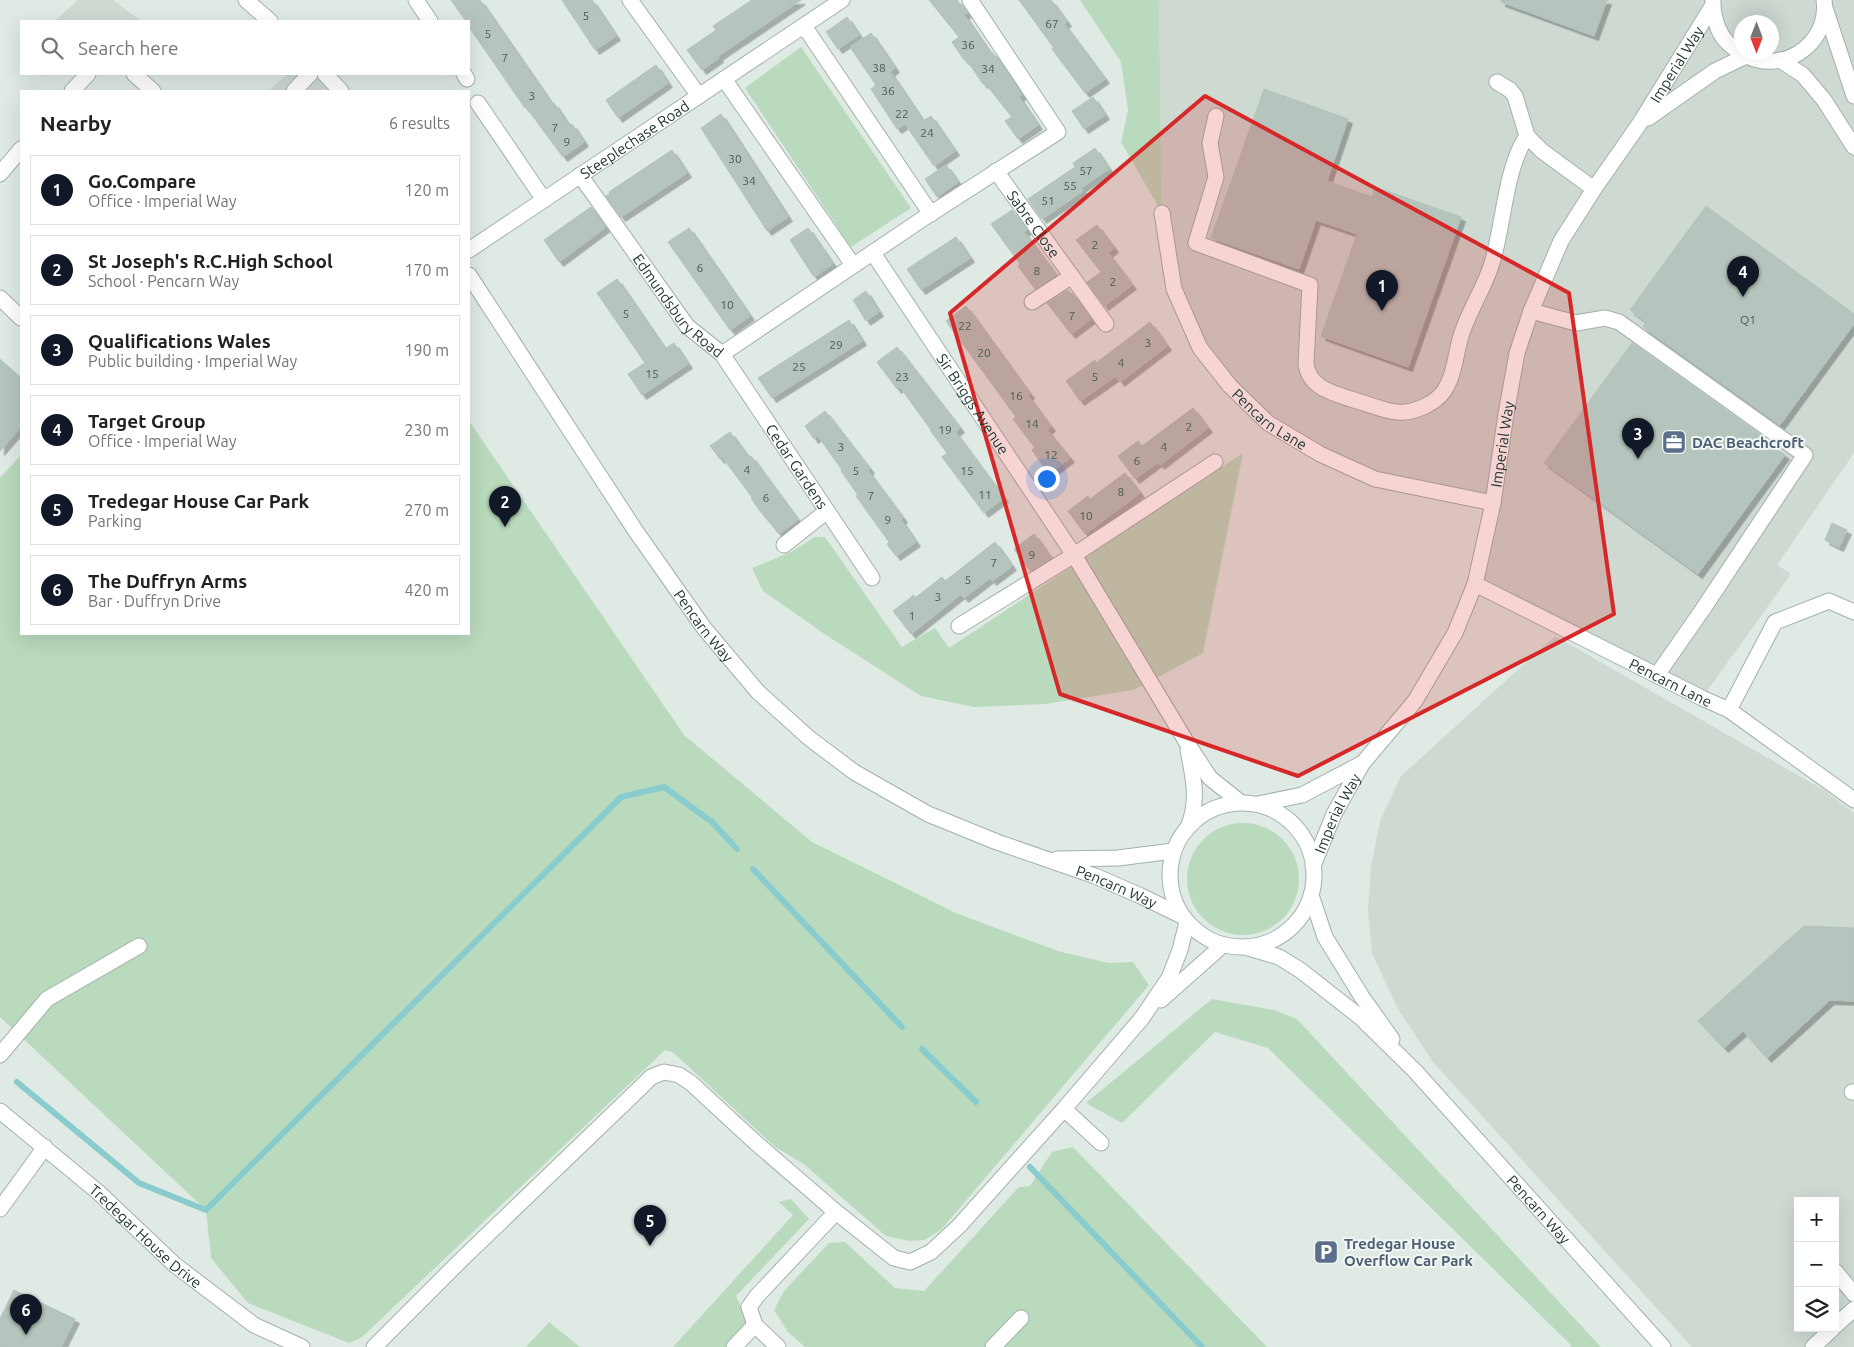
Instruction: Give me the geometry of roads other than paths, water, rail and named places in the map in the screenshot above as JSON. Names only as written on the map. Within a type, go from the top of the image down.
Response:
[{"type":"street","points":[[246,0],[269,20]]},
{"type":"street","points":[[416,0],[429,20]]},
{"type":"street","points":[[630,0],[699,96]]},
{"type":"street","name":"Steeplechase Road","points":[[470,249],[842,0]]},
{"type":"street","name":"Edmundsbury Road","points":[[580,175],[687,326],[722,354],[853,265],[1058,132],[970,0]]},
{"type":"street","name":"Imperial Way","points":[[1713,2],[1714,18],[1722,36],[1734,48]]},
{"type":"street","name":"Imperial Way","points":[[1314,866],[1334,814],[1362,764],[1415,701],[1455,632],[1475,584],[1493,502],[1517,353],[1531,311],[1561,241],[1594,189],[1640,123],[1713,2]]},
{"type":"street","points":[[1825,4],[1854,96]]},
{"type":"street","name":"Imperial Way","points":[[1752,60],[1772,62],[1797,54],[1812,42],[1819,31],[1825,4]]},
{"type":"street","points":[[804,26],[931,214]]},
{"type":"street","name":"Imperial Way","points":[[1640,123],[1715,71],[1738,60]]},
{"type":"street","points":[[1780,60],[1803,75],[1824,100],[1854,147]]},
{"type":"street","points":[[73,90],[87,75]]},
{"type":"street","points":[[135,75],[152,90]]},
{"type":"street","points":[[295,90],[309,75]]},
{"type":"street","points":[[326,75],[340,90]]},
{"type":"street","points":[[724,79],[853,265]]},
{"type":"street","points":[[1497,82],[1510,90],[1515,96],[1527,136],[1542,151],[1594,189]]},
{"type":"street","points":[[478,103],[544,200]]},
{"type":"street","points":[[1216,116],[1210,143],[1216,177],[1196,242],[1310,285],[1307,373],[1312,380],[1328,392],[1392,412],[1405,412],[1427,405],[1440,396],[1449,383],[1462,333],[1492,265],[1500,236],[1515,160],[1527,136]]},
{"type":"street","points":[[0,174],[20,151]]},
{"type":"street","name":"Sabre Close","points":[[996,171],[1106,324]]},
{"type":"street","name":"Pencarn Lane","points":[[1162,213],[1174,289],[1200,348],[1230,386],[1268,423],[1320,454],[1375,479],[1493,502]]},
{"type":"street","name":"Sir Briggs Avenue","points":[[873,253],[1074,555],[1210,778],[1240,802]]},
{"type":"street","name":"Pencarn Way","points":[[470,276],[641,538],[704,628],[758,692],[809,738],[854,772],[928,814],[997,842],[1048,858],[1141,896],[1185,919]]},
{"type":"street","points":[[1032,302],[1072,276]]},
{"type":"street","points":[[0,298],[20,317]]},
{"type":"street","points":[[1531,311],[1576,324],[1605,318],[1619,322],[1805,455],[1657,675]]},
{"type":"street","name":"Cedar Gardens","points":[[722,354],[872,578]]},
{"type":"street","points":[[959,626],[1074,555],[1215,462]]},
{"type":"street","points":[[784,545],[827,511]]},
{"type":"street","name":"Pencarn Lane","points":[[1475,584],[1728,710],[1854,800]]},
{"type":"street","points":[[1728,710],[1775,622],[1828,601],[1854,612]]},
{"type":"street","name":"Sir Briggs Avenue","points":[[1187,743],[1195,788],[1194,811],[1188,826]]},
{"type":"street","name":"Imperial Way","points":[[1258,804],[1302,796],[1362,764]]},
{"type":"street","points":[[1240,802],[1258,804],[1278,812],[1295,826],[1308,845],[1314,866],[1314,881],[1311,895],[1302,915],[1287,932],[1267,942],[1245,947],[1224,945],[1204,936],[1185,919],[1172,896],[1169,873],[1173,850],[1188,826],[1201,815],[1215,807],[1240,802]]},
{"type":"street","name":"Pencarn Way","points":[[1048,858],[1118,858],[1173,850]]},
{"type":"street","name":"Pencarn Way","points":[[1311,895],[1325,937],[1362,997],[1415,1071]]},
{"type":"street","points":[[374,1347],[459,1262],[651,1077],[664,1072],[679,1075],[691,1083],[756,1143],[836,1212],[894,1258],[910,1262],[932,1252],[959,1226],[1064,1110],[1142,1018],[1169,978],[1180,950],[1185,919]]},
{"type":"street","points":[[1142,1018],[1224,945]]},
{"type":"street","points":[[0,1055],[47,999],[139,946]]},
{"type":"street","name":"Pencarn Way","points":[[1245,947],[1279,957],[1300,970],[1360,1017],[1415,1071],[1663,1347]]},
{"type":"street","points":[[1064,1110],[1101,1144]]},
{"type":"street","name":"Tredegar House Drive","points":[[0,1111],[98,1192],[176,1265],[254,1325],[302,1347]]},
{"type":"street","points":[[0,1209],[45,1147]]},
{"type":"street","points":[[778,1347],[755,1325],[750,1307],[757,1296],[836,1212]]},
{"type":"street","points":[[1839,1276],[1854,1294]]},
{"type":"street","points":[[1839,1322],[1854,1309]]},
{"type":"street","points":[[993,1347],[1021,1318]]},
{"type":"street","points":[[734,1347],[755,1325]]},
{"type":"street","points":[[1813,1347],[1829,1332]]},
{"type":"waterway","points":[[17,1082],[139,1183],[206,1210],[621,797],[664,787],[712,822],[737,849]]},
{"type":"waterway","points":[[753,869],[902,1027]]},
{"type":"waterway","points":[[922,1049],[976,1102]]},
{"type":"waterway","points":[[1030,1167],[1202,1347]]},
{"type":"place","name":"Target Group","points":[[1743,297]]},
{"type":"place","name":"Go.Compare","points":[[1382,311]]},
{"type":"place","name":"DAC Beachcroft","points":[[1674,442]]},
{"type":"place","name":"Qualifications Wales","points":[[1638,459]]},
{"type":"place","name":"St Joseph's R.C.High School","points":[[505,527]]},
{"type":"place","name":"Tredegar House Car Park","points":[[650,1246]]},
{"type":"place","name":"Tredegar House Overflow Car Park","points":[[1326,1252]]},
{"type":"place","name":"The Duffryn Arms","points":[[26,1335]]}]
